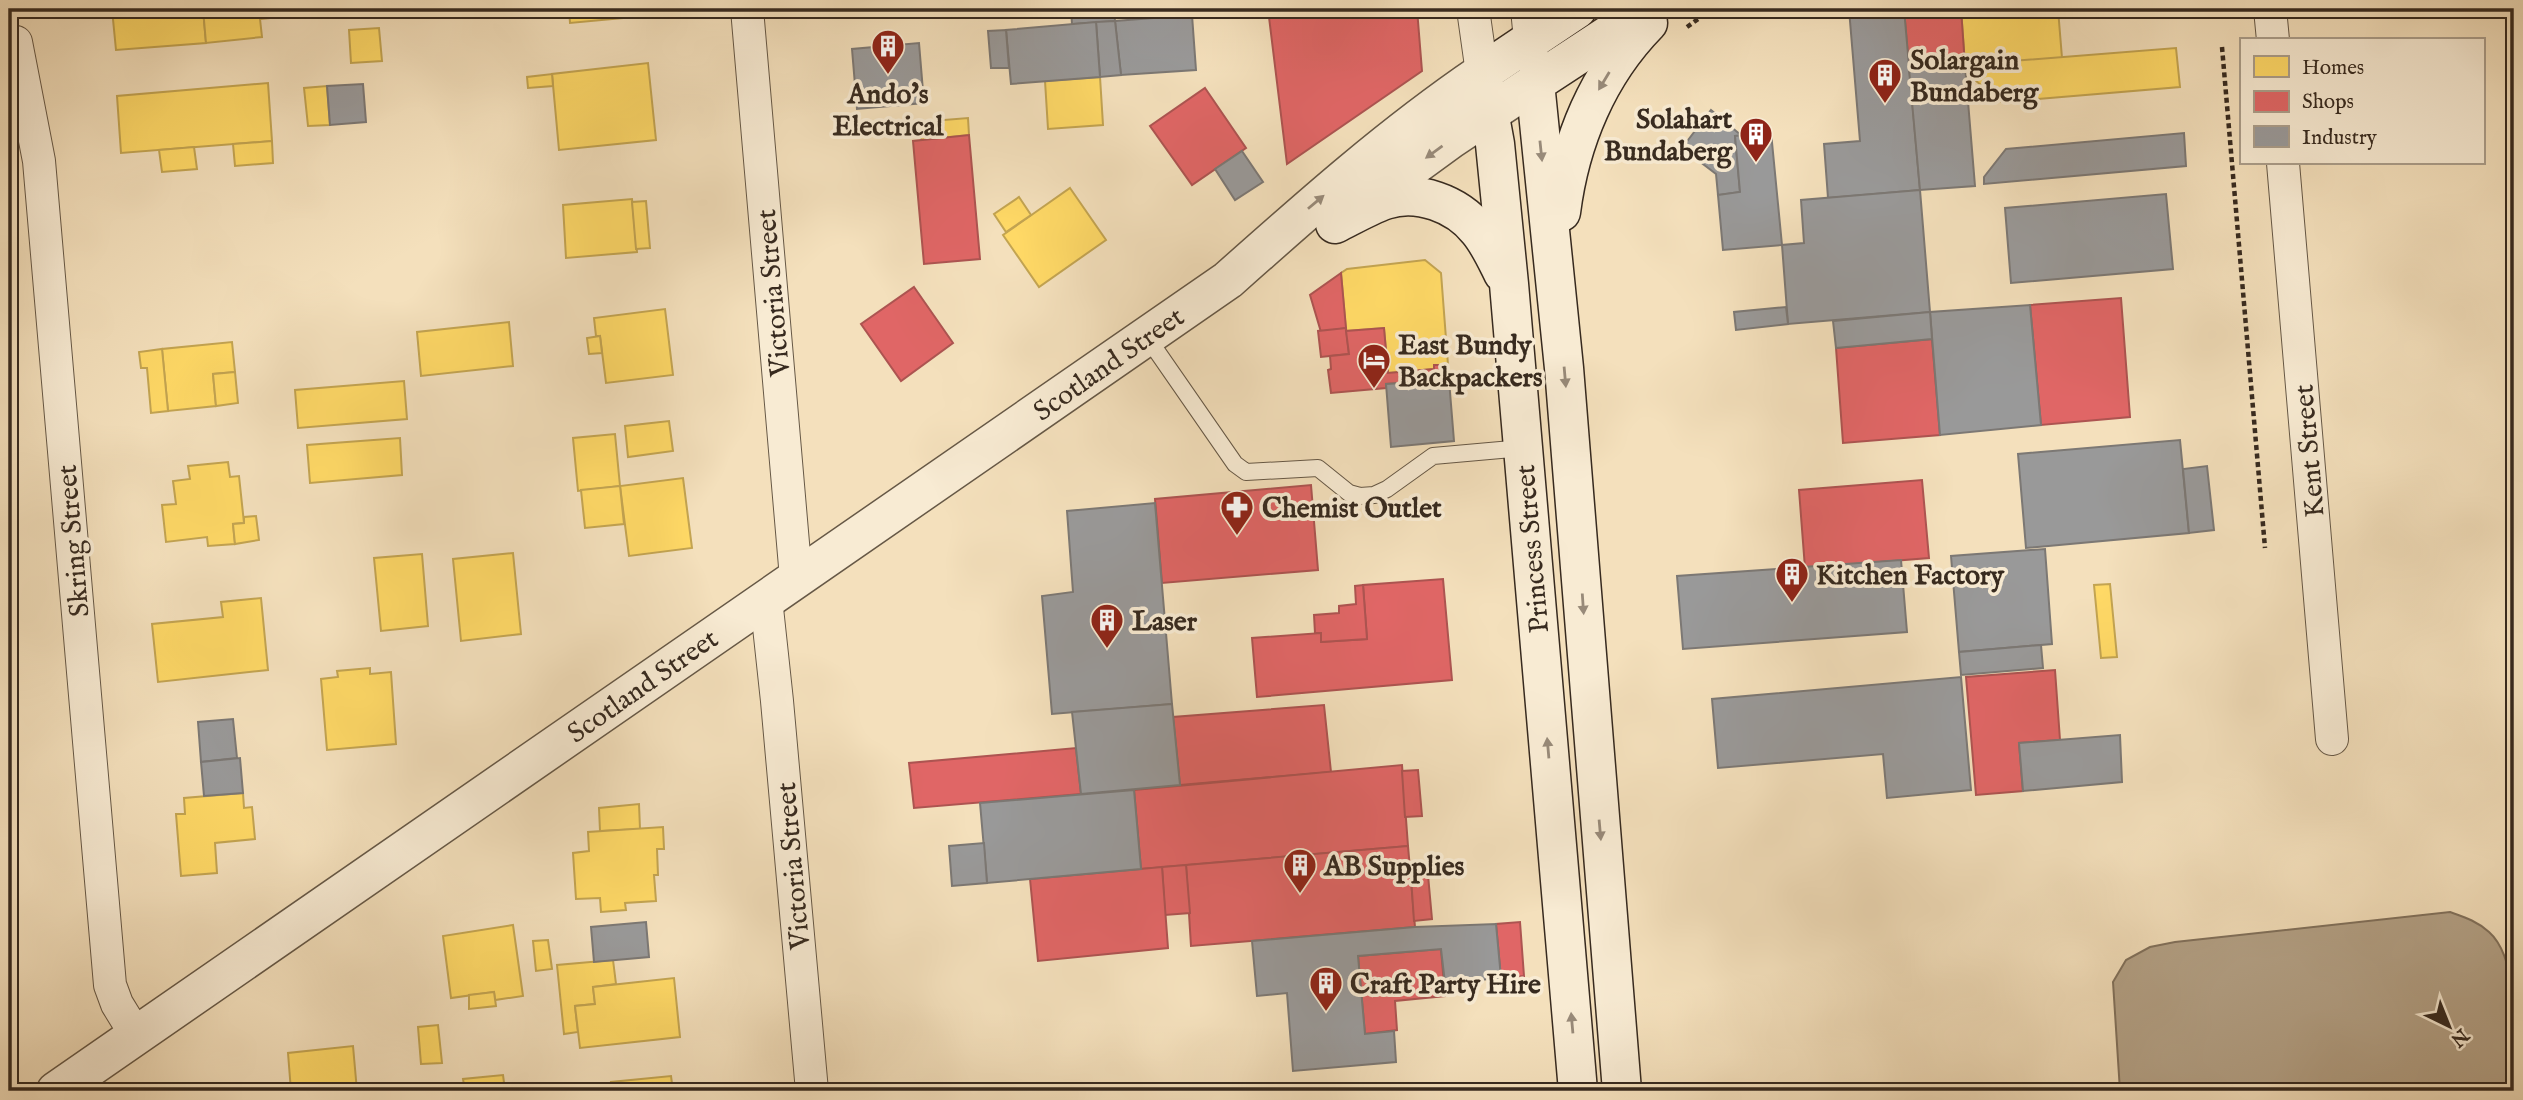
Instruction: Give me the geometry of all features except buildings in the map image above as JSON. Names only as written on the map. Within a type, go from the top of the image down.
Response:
[{"type":"main road","name":"Scotland Street","points":[[56,1091],[1228,280],[1314,203],[1444,99],[1482,73],[1529,25],[1577,9]]},
{"type":"main road","name":"Scotland Street","points":[[1228,280],[1335,224],[1490,113],[1647,9]]},
{"type":"main road","points":[[1554,267],[1570,162],[1591,104],[1621,54],[1662,9]]},
{"type":"main road","name":"Princess Street","points":[[1482,73],[1490,113],[1510,284],[1578,1091]]},
{"type":"main road","name":"Princess Street","points":[[1535,83],[1567,406],[1622,1091]]},
{"type":"main road","points":[[1335,224],[1385,200],[1407,196],[1444,204],[1469,220],[1480,232],[1510,284]]},
{"type":"street","name":"Victoria Street","points":[[747,9],[812,1091]]},
{"type":"street","name":"Princess Street","points":[[1473,9],[1482,73]]},
{"type":"street","points":[[2270,9],[2273,38]]},
{"type":"street","name":"Princess Street","points":[[1529,25],[1535,83]]},
{"type":"street","name":"Skring Street","points":[[16,43],[39,161],[110,985],[117,1004],[136,1035]]},
{"type":"street","name":"Kent Street","points":[[2283,164],[2332,739]]},
{"type":"lane","points":[[1147,337],[1235,464],[1246,472],[1318,468],[1349,493],[1360,496],[1374,495],[1387,489],[1433,456],[1522,448]]},
{"type":"path","points":[[2222,47],[2265,548]]},
{"type":"shaded area","points":[[2450,912],[2475,922],[2489,932],[2500,945],[2507,963],[2514,1007],[2514,1091],[2120,1091],[2113,982],[2126,960],[2150,947],[2175,942]]},
{"type":"place","name":"Ando's Electrical","points":[[888,76]]},
{"type":"place","name":"Solargain Bundaberg","points":[[1885,105]]},
{"type":"place","name":"Solahart Bundaberg","points":[[1756,164]]},
{"type":"place","name":"East Bundy Backpackers","points":[[1374,390]]},
{"type":"place","name":"Chemist Outlet","points":[[1237,537]]},
{"type":"place","name":"Kitchen Factory","points":[[1792,604]]},
{"type":"place","name":"Laser","points":[[1107,650]]},
{"type":"place","name":"AB Supplies","points":[[1300,895]]},
{"type":"place","name":"Craft Party Hire","points":[[1326,1013]]}]
